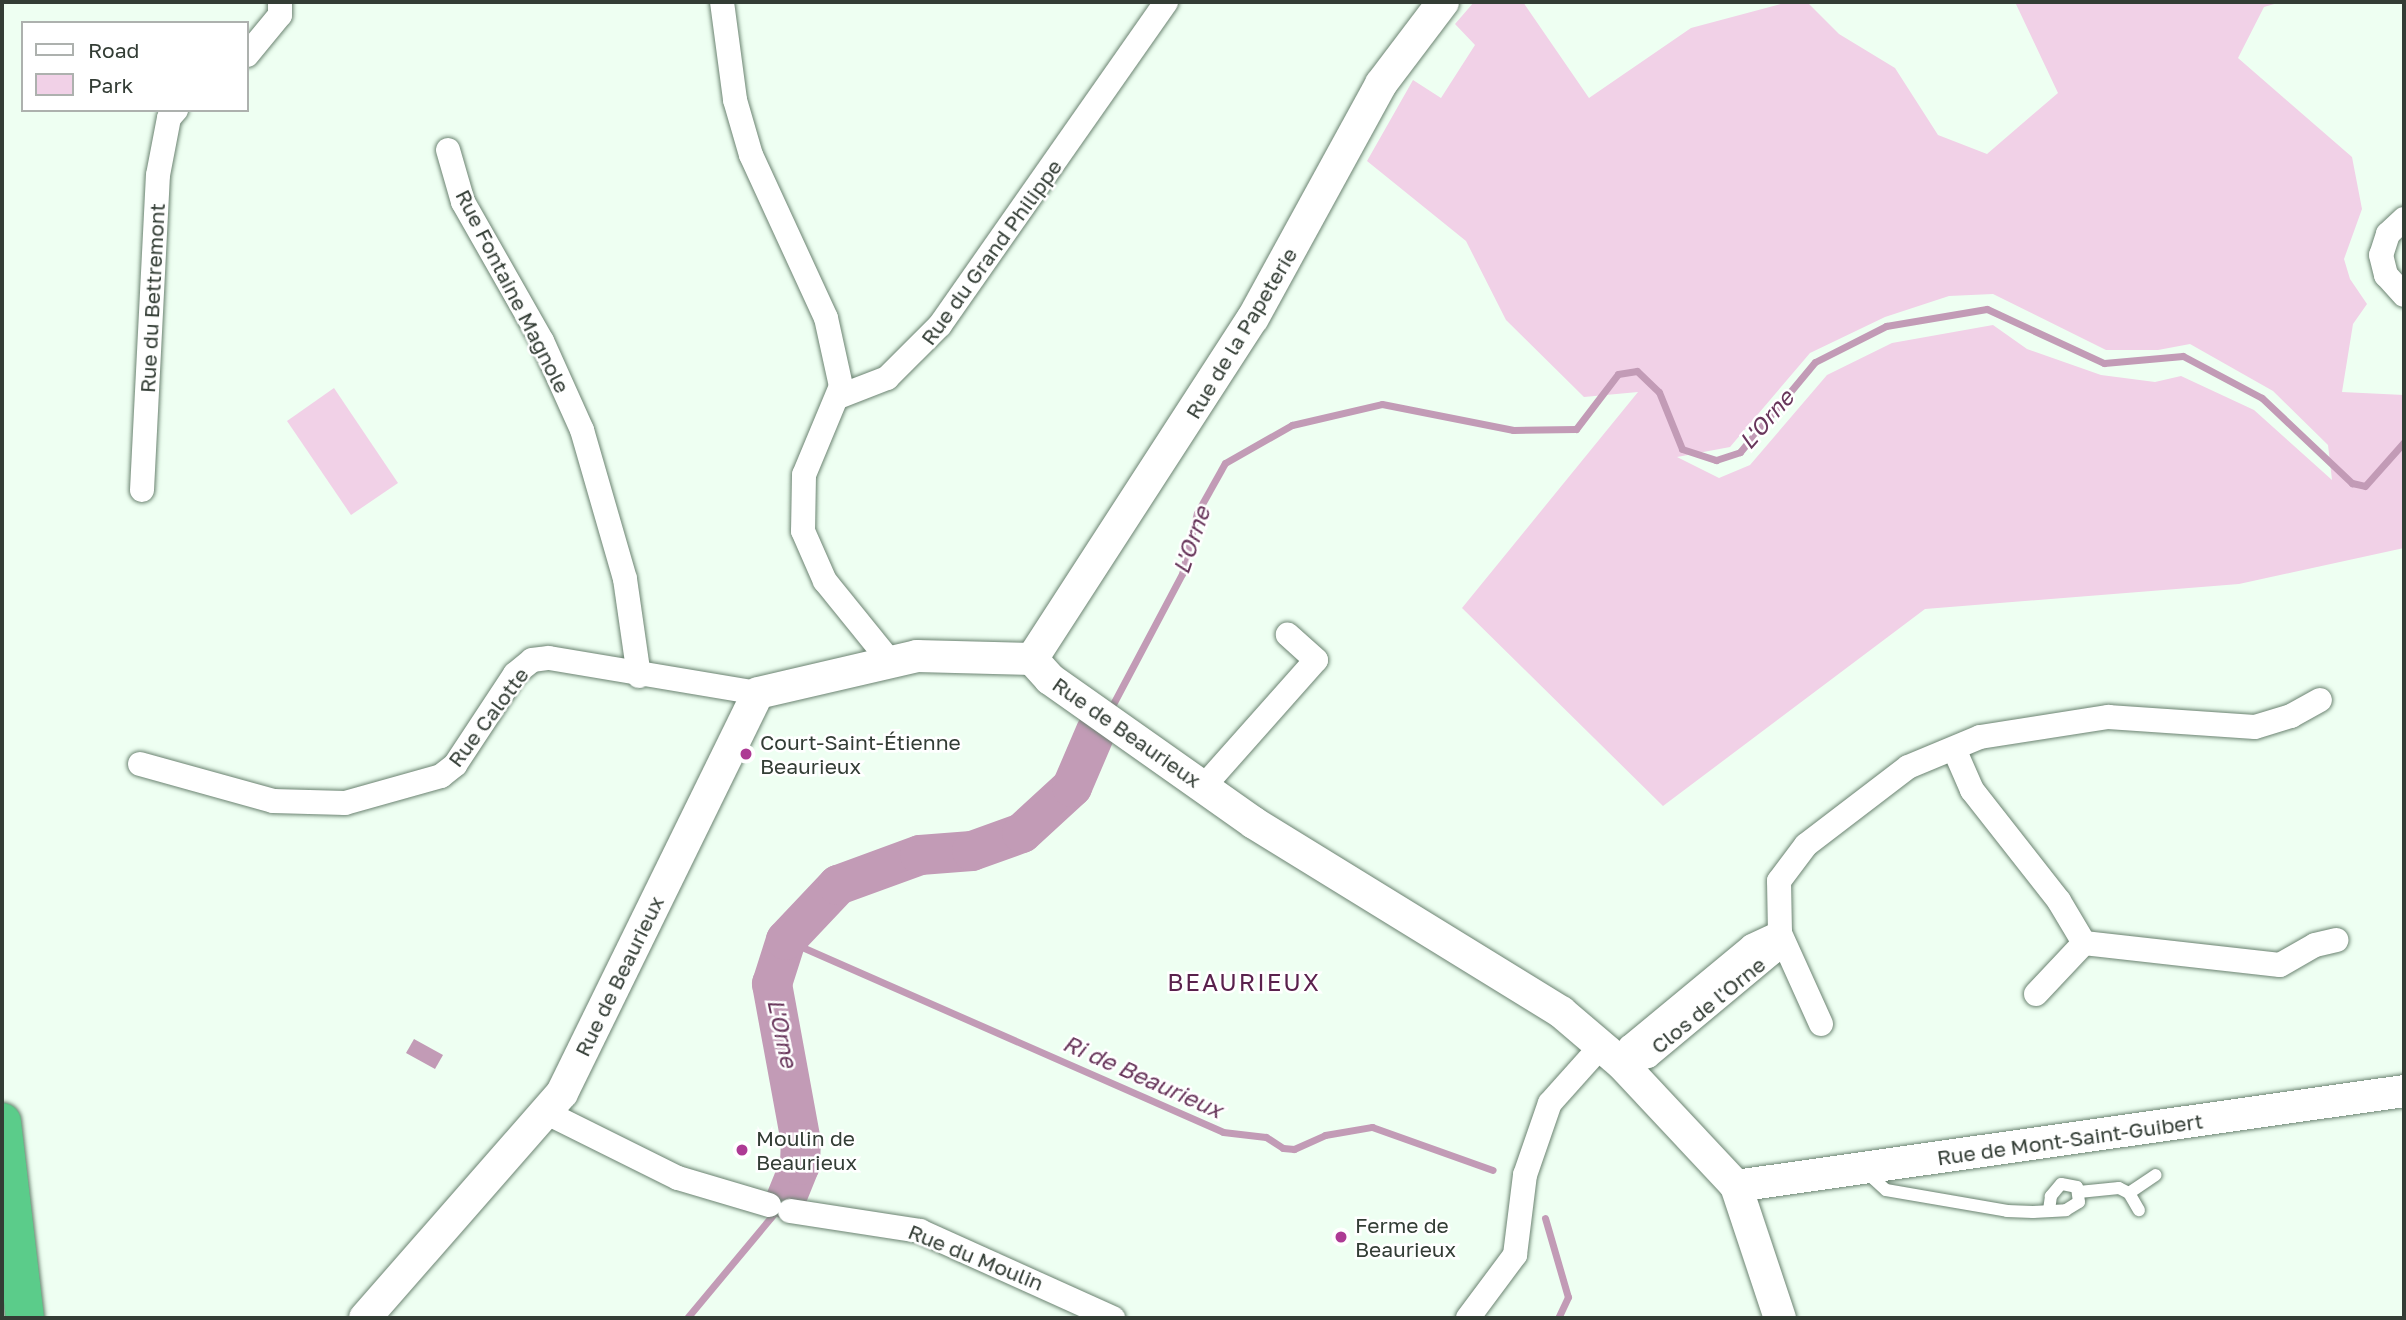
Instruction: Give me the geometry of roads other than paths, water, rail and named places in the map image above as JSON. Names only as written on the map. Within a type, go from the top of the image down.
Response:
[{"type":"highway","points":[[2,1122],[25,1318]]},
{"type":"street","points":[[248,54],[280,15],[280,2]]},
{"type":"street","points":[[722,2],[740,120],[779,223],[826,318],[841,386],[838,397],[816,437],[804,475],[803,531],[825,581],[889,660]]},
{"type":"street","name":"Rue du Grand Philippe","points":[[838,397],[862,391],[887,378],[940,326],[1166,2]]},
{"type":"street","name":"Rue de la Papeterie","points":[[1032,659],[1253,318],[1381,84],[1443,2]]},
{"type":"street","name":"Rue du Bettremont","points":[[142,490],[158,175],[169,118],[174,112]]},
{"type":"street","name":"Rue Fontaine Magnole","points":[[448,150],[463,202],[542,341],[582,430],[625,579],[639,676]]},
{"type":"street","points":[[2404,219],[2388,234],[2381,255],[2386,275],[2404,295]]},
{"type":"street","points":[[1205,785],[1316,660],[1288,635]]},
{"type":"street","points":[[758,693],[889,660],[917,656],[1032,659]]},
{"type":"street","name":"Rue Calotte","points":[[140,764],[273,801],[345,803],[441,776],[456,765],[515,674],[532,660],[549,658],[639,676],[758,693]]},
{"type":"street","name":"Rue de Beaurieux","points":[[1032,659],[1050,679],[1205,785],[1254,823],[1561,1012],[1611,1056],[1736,1186]]},
{"type":"street","name":"Rue de Beaurieux","points":[[365,1318],[562,1094],[758,693]]},
{"type":"street","name":"Clos de l'Orne","points":[[1611,1056],[1648,1056],[1773,952],[1780,933],[1779,881],[1806,845],[1908,767],[1955,751],[1980,737],[2108,717],[2255,727],[2291,716],[2320,700]]},
{"type":"street","points":[[1955,751],[1972,790],[2059,901],[2084,943]]},
{"type":"street","name":"Clos de l'Orne","points":[[1780,933],[1821,1024]]},
{"type":"street","points":[[2084,943],[2280,965],[2315,945],[2336,940]]},
{"type":"street","points":[[2036,994],[2084,943]]},
{"type":"street","points":[[1468,1318],[1515,1255],[1525,1175],[1550,1103],[1611,1056]]},
{"type":"street","name":"Rue de Mont-Saint-Guibert","points":[[1736,1186],[2404,1091]]},
{"type":"street","name":"Rue du Moulin","points":[[547,1113],[678,1178],[780,1208],[880,1222],[927,1233],[1113,1318]]},
{"type":"street","points":[[1736,1186],[1780,1318]]},
{"type":"lane","points":[[1872,1168],[1874,1179],[1886,1190],[2007,1210],[2049,1211],[2077,1205],[2079,1192],[2072,1184],[2061,1184],[2051,1196],[2049,1211]]},
{"type":"lane","points":[[2129,1193],[2156,1175]]},
{"type":"lane","points":[[2079,1192],[2119,1188],[2129,1193],[2139,1210]]},
{"type":"waterway","name":"L'Orne","points":[[1112,706],[1182,574],[1197,513],[1225,463],[1292,425],[1382,404],[1513,430],[1576,429],[1618,374],[1637,371],[1659,392],[1682,449],[1716,460],[1740,452],[1815,362],[1886,326],[1987,309],[2104,363],[2183,356],[2262,398],[2352,483],[2365,486],[2404,442]]},
{"type":"waterway","name":"L'Orne","points":[[786,1199],[800,1165],[801,1142],[772,984],[786,940],[838,885],[920,855],[972,851],[1022,833],[1072,787],[1096,731]]},
{"type":"waterway","name":"Ri de Beaurieux","points":[[786,940],[1223,1132],[1266,1137],[1283,1148],[1294,1149],[1325,1135],[1372,1127],[1493,1170]]},
{"type":"waterway","name":"L'Orne","points":[[687,1318],[786,1199]]},
{"type":"waterway","name":"Ri de Beaurieux","points":[[1545,1218],[1568,1297],[1558,1318]]},
{"type":"place","name":"Court-Saint-Étienne Beaurieux","points":[[746,754]]},
{"type":"place","name":"Moulin de Beaurieux","points":[[742,1150]]},
{"type":"place","name":"Ferme de Beaurieux","points":[[1341,1237]]},
{"type":"district","name":"BEAURIEUX","points":[[1244,982]]}]
